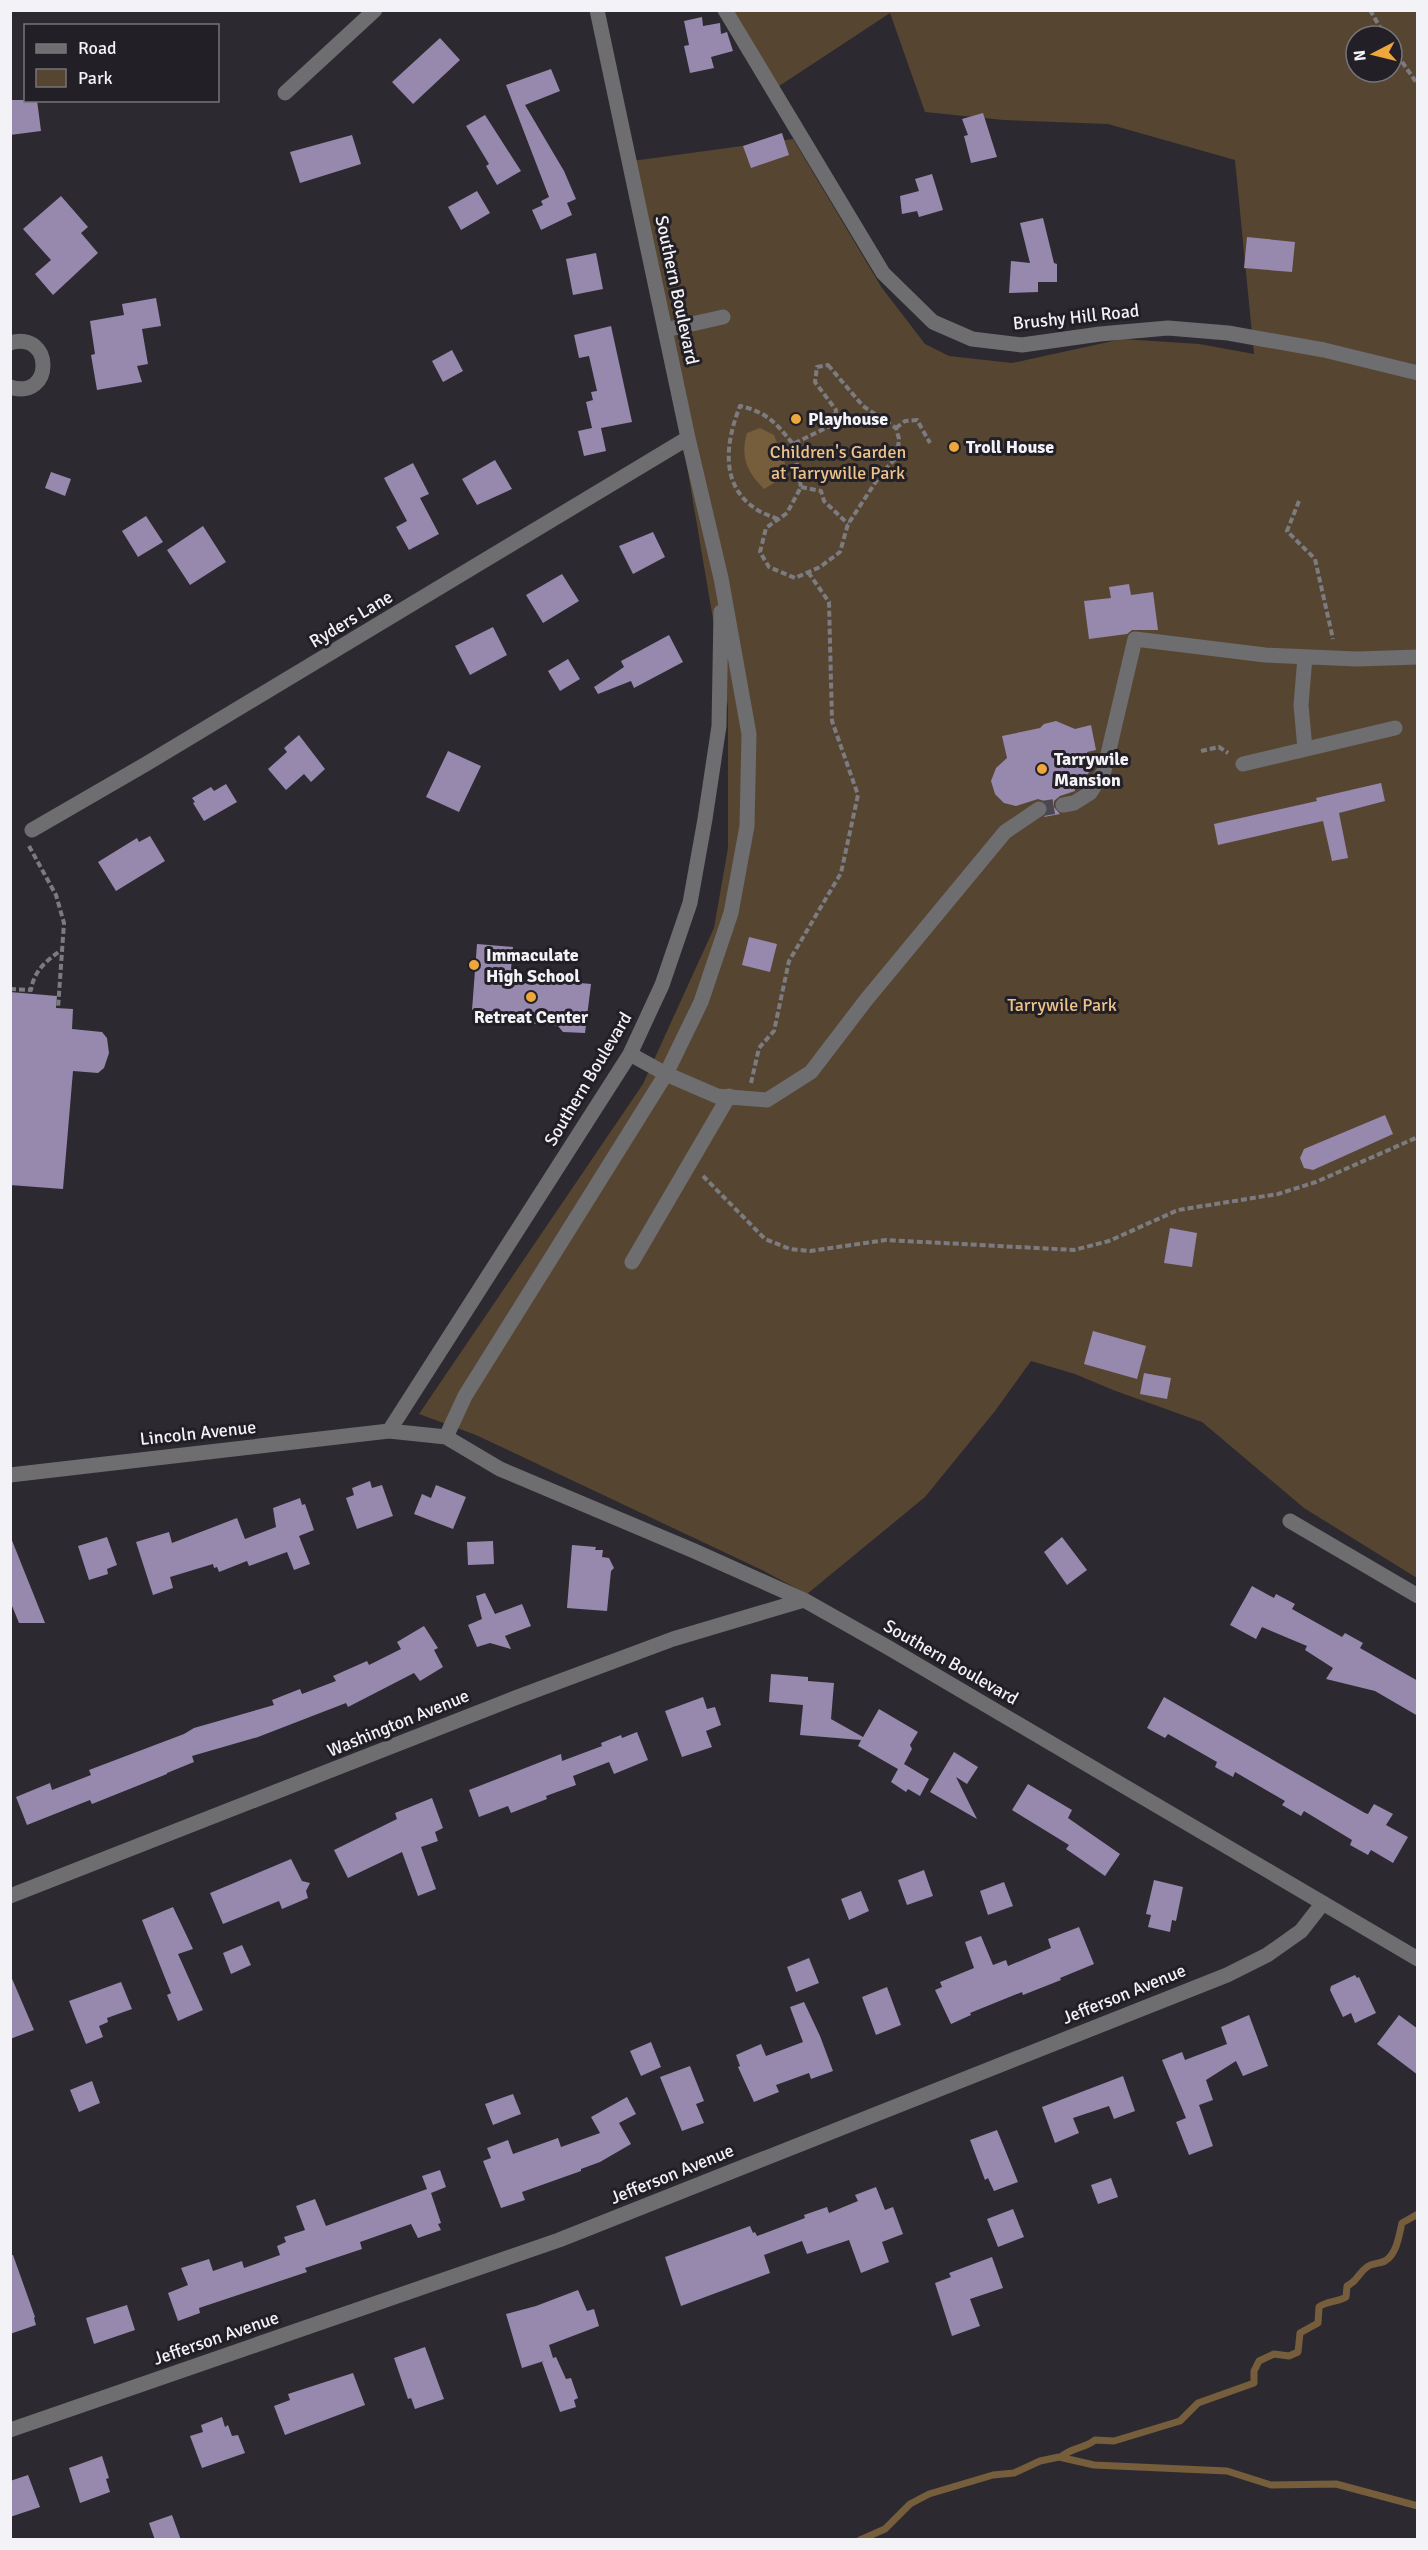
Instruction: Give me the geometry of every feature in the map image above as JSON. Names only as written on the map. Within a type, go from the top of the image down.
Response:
[{"type":"street","points":[[285,93],[375,10]]},
{"type":"street","name":"Southern Boulevard","points":[[446,1437],[465,1396],[666,1074],[701,1002],[731,913],[747,826],[749,734],[721,578],[688,438],[597,10]]},
{"type":"street","name":"Brushy Hill Road","points":[[726,10],[883,273],[933,322],[972,339],[1022,345],[1168,327],[1228,333],[1324,351],[1418,373]]},
{"type":"street","points":[[665,330],[723,317]]},
{"type":"street","points":[[10,344],[24,342],[32,344],[38,349],[44,364],[40,379],[34,384],[19,389],[10,387]]},
{"type":"street","name":"Ryders Lane","points":[[30,838],[156,758],[688,438]]},
{"type":"street","name":"Southern Boulevard","points":[[721,578],[719,726],[690,903],[662,985],[630,1054],[389,1431],[446,1437],[500,1469],[804,1600],[1418,1959]]},
{"type":"street","points":[[1064,805],[1074,803],[1090,793],[1104,771],[1135,639],[1265,655],[1337,658],[1418,657]]},
{"type":"street","points":[[1305,657],[1301,705],[1305,749]]},
{"type":"street","points":[[1243,764],[1395,728]]},
{"type":"street","points":[[630,1054],[666,1074],[717,1096],[767,1100],[811,1072],[866,1000],[1005,832],[1040,809]]},
{"type":"street","points":[[633,1262],[729,1096]]},
{"type":"street","name":"Lincoln Avenue","points":[[10,1475],[389,1431]]},
{"type":"street","points":[[1290,1521],[1418,1596]]},
{"type":"street","name":"Washington Avenue","points":[[10,1896],[515,1698],[673,1639],[804,1600]]},
{"type":"street","name":"Jefferson Avenue","points":[[10,2430],[559,2240],[1227,1974],[1267,1955],[1301,1931],[1323,1903]]},
{"type":"path","points":[[1370,10],[1378,24]]},
{"type":"path","points":[[1404,65],[1418,85]]},
{"type":"path","points":[[778,519],[756,509],[740,494],[732,477],[727,452],[730,431],[740,405],[757,410],[774,421],[793,444],[801,487],[787,513],[766,528],[760,552],[769,567],[795,578],[820,567],[840,552],[848,524],[881,474],[897,458],[898,439],[896,428],[863,406],[828,365],[817,367],[815,382],[836,410],[834,424],[793,444]]},
{"type":"path","points":[[896,428],[905,421],[917,420],[930,443]]},
{"type":"path","points":[[801,487],[821,491],[824,501],[848,524]]},
{"type":"path","points":[[1299,501],[1287,531],[1315,560],[1337,658]]},
{"type":"path","points":[[747,1098],[759,1048],[774,1031],[789,962],[842,873],[858,795],[832,722],[829,602],[808,572]]},
{"type":"path","points":[[1201,751],[1219,747]]},
{"type":"path","points":[[30,838],[56,895],[64,923],[58,1008]]},
{"type":"path","points":[[10,989],[31,990],[33,978],[45,962],[63,948]]},
{"type":"path","points":[[690,1163],[765,1239],[790,1249],[810,1251],[886,1240],[1074,1250],[1109,1240],[1178,1210],[1278,1194],[1316,1182],[1418,1137]]},
{"type":"green space","name":"Tarrywile Park","points":[[722,10],[1417,11],[1417,1578],[1304,1508],[1202,1422],[1075,1374],[1031,1361],[995,1411],[925,1497],[807,1594],[762,1570],[476,1435],[419,1414],[643,1084],[714,928],[728,848],[728,707],[680,425],[625,162],[793,139],[882,288],[925,344],[949,356],[1012,363],[1122,339],[1199,344],[1254,354],[1235,160],[1108,124],[1004,120],[925,112],[890,13],[767,94]]},
{"type":"shaded area","points":[[760,428],[774,435],[785,463],[779,480],[764,489],[746,464],[744,449],[747,433]]},
{"type":"building","points":[[702,17],[703,26],[720,23],[721,34],[727,32],[733,51],[711,57],[714,68],[690,73],[684,46],[689,45],[684,21]]},
{"type":"building","points":[[440,38],[460,60],[413,104],[392,82]]},
{"type":"building","points":[[551,69],[560,91],[525,105],[564,171],[576,199],[567,203],[572,215],[541,230],[532,210],[543,205],[541,201],[549,197],[506,85]]},
{"type":"building","points":[[10,100],[37,102],[41,131],[10,135]]},
{"type":"building","points":[[983,113],[997,157],[971,163],[964,136],[968,135],[962,119]]},
{"type":"building","points":[[485,115],[521,171],[497,185],[486,166],[489,164],[466,126]]},
{"type":"building","points":[[782,133],[789,155],[751,168],[743,146]]},
{"type":"building","points":[[352,135],[361,164],[300,183],[290,152]]},
{"type":"building","points":[[932,174],[943,210],[919,217],[917,211],[902,214],[900,196],[919,191],[915,179]]},
{"type":"building","points":[[477,191],[490,213],[461,230],[448,207]]},
{"type":"building","points":[[61,196],[88,227],[81,233],[98,253],[53,295],[35,274],[51,260],[23,229]]},
{"type":"building","points":[[1043,218],[1054,263],[1057,264],[1057,282],[1038,282],[1038,292],[1009,293],[1011,261],[1030,263],[1020,223]]},
{"type":"building","points":[[1247,237],[1295,242],[1292,272],[1244,268]]},
{"type":"building","points":[[596,253],[603,289],[573,295],[566,259]]},
{"type":"building","points":[[156,298],[161,326],[142,329],[148,364],[137,366],[142,382],[97,390],[91,355],[95,354],[90,321],[124,315],[122,304]]},
{"type":"building","points":[[611,326],[632,422],[601,428],[606,451],[584,456],[578,431],[592,428],[586,402],[593,400],[591,392],[597,391],[589,356],[579,358],[574,335]]},
{"type":"building","points":[[452,350],[463,371],[443,382],[432,361]]},
{"type":"building","points":[[495,460],[512,489],[477,505],[462,479]]},
{"type":"building","points":[[413,463],[429,494],[420,498],[439,534],[409,550],[396,527],[407,521],[384,478]]},
{"type":"building","points":[[51,472],[71,479],[65,496],[45,488]]},
{"type":"building","points":[[146,516],[163,542],[138,557],[122,531]]},
{"type":"building","points":[[203,526],[226,562],[190,585],[167,550]]},
{"type":"building","points":[[653,532],[665,557],[633,574],[619,546]]},
{"type":"building","points":[[562,574],[579,601],[543,623],[526,595]]},
{"type":"building","points":[[1129,584],[1131,595],[1153,592],[1158,630],[1132,630],[1127,634],[1089,639],[1084,601],[1111,598],[1109,587]]},
{"type":"building","points":[[493,627],[507,655],[470,675],[455,646]]},
{"type":"building","points":[[669,635],[683,662],[634,688],[631,681],[598,694],[594,687],[624,667],[621,661]]},
{"type":"building","points":[[568,659],[580,679],[560,691],[548,671]]},
{"type":"building","name":"Tarrywile Mansion","points":[[1056,721],[1075,729],[1091,725],[1096,750],[1087,752],[1090,771],[1086,776],[1073,782],[1075,791],[1060,796],[1054,801],[1054,807],[1060,814],[1044,817],[1049,809],[1044,801],[1038,799],[1016,806],[1004,803],[995,794],[991,781],[996,768],[1007,758],[1002,736],[1040,728],[1044,724]]},
{"type":"building","points":[[299,735],[325,769],[311,782],[304,774],[286,790],[268,769],[287,752],[284,748]]},
{"type":"building","points":[[448,751],[481,766],[459,812],[426,797]]},
{"type":"building","points":[[1381,783],[1385,801],[1339,813],[1348,858],[1332,861],[1323,821],[1218,845],[1214,824],[1317,801],[1316,798]]},
{"type":"building","points":[[226,784],[237,802],[204,821],[192,798],[211,787],[214,791]]},
{"type":"building","points":[[150,836],[165,861],[116,891],[98,862],[137,838],[139,842]]},
{"type":"building","points":[[749,937],[777,944],[770,972],[742,965]]},
{"type":"building","name":"Retreat Center","points":[[477,944],[513,947],[511,969],[518,969],[517,977],[591,984],[585,1033],[563,1032],[558,1026],[527,1023],[528,1014],[472,1010]]},
{"type":"building","points":[[10,992],[57,996],[56,1008],[73,1009],[72,1029],[102,1032],[107,1038],[109,1053],[104,1068],[98,1073],[73,1071],[63,1189],[10,1185]]},
{"type":"building","points":[[1385,1115],[1393,1134],[1313,1170],[1304,1168],[1300,1158],[1304,1149]]},
{"type":"building","points":[[1170,1228],[1197,1233],[1192,1267],[1164,1263]]},
{"type":"building","points":[[1093,1331],[1146,1346],[1137,1379],[1084,1364]]},
{"type":"building","points":[[1144,1373],[1171,1378],[1167,1399],[1140,1394]]},
{"type":"building","points":[[370,1481],[372,1488],[382,1485],[393,1516],[357,1529],[346,1498],[354,1495],[352,1488]]},
{"type":"building","points":[[436,1485],[466,1497],[453,1529],[414,1514],[422,1494],[431,1498]]},
{"type":"building","points":[[300,1498],[302,1505],[305,1504],[314,1530],[299,1536],[310,1564],[294,1570],[287,1552],[249,1566],[247,1561],[219,1572],[213,1564],[170,1577],[173,1588],[153,1595],[136,1542],[169,1532],[172,1543],[237,1518],[245,1539],[276,1527],[273,1508]]},
{"type":"building","points":[[107,1537],[117,1565],[107,1569],[108,1574],[89,1580],[78,1546]]},
{"type":"building","points":[[1062,1537],[1087,1570],[1067,1585],[1044,1552]]},
{"type":"building","points":[[10,1538],[45,1623],[19,1623],[10,1601]]},
{"type":"building","points":[[493,1541],[494,1564],[468,1565],[467,1542]]},
{"type":"building","points":[[572,1545],[596,1547],[595,1550],[603,1550],[602,1557],[609,1558],[614,1568],[611,1571],[607,1611],[567,1608]]},
{"type":"building","points":[[1252,1586],[1274,1598],[1276,1594],[1295,1604],[1292,1609],[1342,1637],[1345,1633],[1363,1643],[1360,1648],[1418,1681],[1418,1716],[1375,1691],[1326,1679],[1333,1668],[1305,1650],[1307,1646],[1262,1627],[1256,1639],[1230,1625]]},
{"type":"building","points":[[485,1593],[495,1614],[522,1604],[531,1626],[505,1636],[511,1649],[490,1643],[477,1647],[468,1625],[482,1619],[476,1596]]},
{"type":"building","points":[[424,1626],[438,1648],[434,1650],[443,1667],[420,1681],[414,1673],[348,1707],[346,1703],[258,1737],[192,1756],[194,1762],[167,1774],[92,1804],[90,1800],[27,1825],[16,1797],[50,1783],[52,1790],[91,1775],[89,1770],[184,1734],[194,1728],[274,1705],[272,1700],[300,1689],[302,1694],[336,1681],[333,1676],[367,1661],[369,1665],[401,1649],[397,1642]]},
{"type":"building","points":[[771,1674],[808,1677],[808,1681],[834,1683],[831,1719],[863,1737],[879,1709],[918,1732],[910,1745],[912,1749],[904,1764],[929,1779],[920,1796],[908,1789],[906,1792],[891,1782],[898,1769],[858,1746],[861,1740],[800,1735],[803,1705],[769,1702]]},
{"type":"building","points":[[703,1697],[707,1709],[715,1707],[721,1725],[706,1731],[712,1747],[682,1757],[665,1711]]},
{"type":"building","points":[[1164,1697],[1365,1813],[1368,1814],[1374,1804],[1393,1814],[1386,1825],[1408,1837],[1393,1863],[1371,1850],[1368,1855],[1350,1845],[1352,1840],[1304,1811],[1301,1816],[1282,1805],[1285,1801],[1235,1772],[1233,1777],[1215,1767],[1217,1762],[1168,1734],[1165,1738],[1147,1728]]},
{"type":"building","points":[[637,1732],[648,1760],[614,1774],[609,1762],[573,1776],[576,1785],[546,1796],[547,1799],[511,1813],[508,1806],[479,1817],[469,1790],[561,1754],[562,1761],[602,1746],[601,1743],[621,1735],[622,1738]]},
{"type":"building","points":[[954,1752],[978,1767],[967,1784],[956,1777],[977,1819],[930,1792]]},
{"type":"building","points":[[1028,1784],[1072,1810],[1068,1818],[1120,1854],[1105,1876],[1066,1849],[1069,1845],[1012,1810]]},
{"type":"building","points":[[432,1798],[443,1828],[435,1832],[438,1841],[421,1847],[436,1889],[418,1896],[402,1852],[348,1878],[334,1850],[397,1819],[395,1813]]},
{"type":"building","points":[[291,1859],[302,1881],[310,1883],[306,1891],[308,1898],[282,1909],[279,1901],[223,1924],[210,1893]]},
{"type":"building","points":[[924,1870],[933,1896],[907,1905],[898,1880]]},
{"type":"building","points":[[1154,1880],[1183,1887],[1176,1921],[1172,1920],[1170,1932],[1148,1927],[1151,1915],[1146,1914]]},
{"type":"building","points":[[1004,1882],[1013,1906],[988,1915],[980,1891]]},
{"type":"building","points":[[861,1891],[869,1911],[849,1920],[841,1899]]},
{"type":"building","points":[[173,1907],[193,1949],[178,1954],[203,2010],[178,2021],[167,1995],[171,1993],[142,1920]]},
{"type":"building","points":[[1079,1927],[1094,1964],[1060,1978],[1061,1980],[1023,1995],[1022,1992],[970,2013],[971,2015],[951,2024],[935,1990],[942,1987],[940,1982],[974,1968],[965,1942],[981,1936],[993,1965],[1006,1960],[1008,1966],[1051,1948],[1048,1939]]},
{"type":"building","points":[[242,1945],[251,1965],[231,1974],[223,1953]]},
{"type":"building","points":[[809,1958],[819,1983],[796,1992],[787,1967]]},
{"type":"building","points":[[10,1974],[34,2030],[10,2039]]},
{"type":"building","points":[[1355,1975],[1359,1977],[1376,2013],[1355,2023],[1351,2013],[1343,2017],[1330,1990],[1331,1986]]},
{"type":"building","points":[[121,1982],[132,2009],[107,2018],[108,2022],[99,2026],[103,2037],[86,2044],[69,2001]]},
{"type":"building","points":[[887,1987],[901,2025],[876,2035],[862,1997]]},
{"type":"building","points":[[804,2002],[833,2071],[811,2079],[809,2073],[776,2085],[779,2092],[754,2102],[738,2067],[740,2066],[736,2055],[761,2044],[766,2056],[803,2042],[790,2007]]},
{"type":"building","points":[[1249,2015],[1268,2066],[1243,2076],[1236,2061],[1206,2080],[1213,2100],[1199,2105],[1213,2146],[1189,2155],[1176,2122],[1186,2118],[1162,2060],[1182,2052],[1185,2060],[1227,2044],[1221,2027]]},
{"type":"building","points":[[1399,2015],[1418,2029],[1418,2075],[1377,2044]]},
{"type":"building","points":[[651,2042],[661,2067],[641,2076],[630,2051]]},
{"type":"building","points":[[690,2066],[704,2101],[696,2104],[704,2123],[682,2131],[660,2077]]},
{"type":"building","points":[[1123,2076],[1135,2111],[1114,2119],[1109,2106],[1073,2118],[1079,2133],[1055,2143],[1042,2107]]},
{"type":"building","points":[[92,2081],[100,2103],[79,2112],[70,2090]]},
{"type":"building","points":[[513,2094],[521,2114],[493,2125],[485,2104]]},
{"type":"building","points":[[627,2097],[636,2114],[619,2123],[631,2144],[581,2171],[522,2192],[525,2200],[501,2208],[483,2161],[491,2158],[487,2148],[508,2140],[513,2154],[558,2138],[561,2147],[600,2133],[591,2117]]},
{"type":"building","points":[[997,2130],[1018,2182],[994,2191],[988,2178],[985,2180],[970,2140]]},
{"type":"building","points":[[440,2170],[446,2187],[431,2193],[441,2223],[438,2224],[441,2230],[418,2238],[411,2224],[360,2242],[362,2249],[305,2268],[307,2272],[199,2308],[200,2313],[178,2321],[168,2293],[188,2285],[181,2268],[209,2259],[213,2271],[242,2261],[244,2268],[280,2255],[277,2246],[286,2242],[284,2237],[305,2230],[296,2206],[315,2199],[326,2226],[427,2189],[422,2176]]},
{"type":"building","points":[[1111,2178],[1118,2197],[1098,2204],[1091,2185]]},
{"type":"building","points":[[876,2187],[885,2210],[893,2207],[903,2234],[882,2242],[889,2262],[861,2273],[849,2240],[807,2254],[802,2241],[764,2255],[770,2273],[681,2306],[665,2257],[750,2226],[757,2236],[827,2207],[829,2213],[858,2201],[855,2195]]},
{"type":"building","points":[[1013,2209],[1024,2237],[998,2247],[987,2219]]},
{"type":"building","points":[[10,2255],[13,2255],[36,2325],[10,2334]]},
{"type":"building","points":[[992,2257],[1003,2288],[970,2299],[980,2326],[952,2336],[935,2283],[951,2277],[949,2273]]},
{"type":"building","points":[[578,2290],[587,2311],[594,2309],[599,2326],[549,2345],[553,2358],[556,2357],[566,2379],[571,2378],[578,2398],[574,2400],[576,2407],[560,2412],[542,2362],[544,2361],[522,2368],[506,2314],[536,2306]]},
{"type":"building","points":[[127,2305],[135,2330],[94,2344],[86,2318]]},
{"type":"building","points":[[425,2347],[444,2399],[415,2409],[411,2398],[408,2399],[394,2358]]},
{"type":"building","points":[[353,2373],[365,2405],[285,2435],[274,2406],[290,2400],[288,2394]]},
{"type":"building","points":[[222,2417],[225,2427],[228,2425],[232,2436],[238,2435],[245,2453],[202,2468],[190,2436],[203,2432],[201,2425]]},
{"type":"building","points":[[102,2456],[109,2478],[106,2479],[110,2492],[80,2503],[69,2468]]},
{"type":"building","points":[[28,2475],[40,2507],[10,2517],[10,2481]]},
{"type":"building","points":[[172,2515],[181,2540],[155,2540],[149,2523]]},
{"type":"waterway","points":[[1061,2457],[1095,2440],[1114,2441],[1180,2421],[1198,2403],[1254,2383],[1254,2371],[1259,2361],[1274,2354],[1289,2356],[1298,2352],[1300,2333],[1318,2323],[1319,2307],[1346,2297],[1347,2286],[1364,2270],[1389,2258],[1397,2244],[1402,2223],[1418,2214]]},
{"type":"waterway","points":[[860,2540],[885,2529],[910,2504],[929,2494],[993,2475],[1014,2473],[1040,2461],[1059,2457],[1094,2465],[1227,2471],[1271,2485],[1336,2484],[1418,2506]]},
{"type":"tunnel","points":[[1039,809],[1063,805]]},
{"type":"place","name":"Playhouse","points":[[796,419]]},
{"type":"place","name":"Troll House","points":[[954,447]]},
{"type":"place","name":"Tarrywile Mansion","points":[[1042,769]]},
{"type":"place","name":"Immaculate High School","points":[[474,965]]},
{"type":"place","name":"Retreat Center","points":[[531,997]]},
{"type":"park label","name":"Children's Garden at Tarrywille Park","points":[[838,462]]}]
